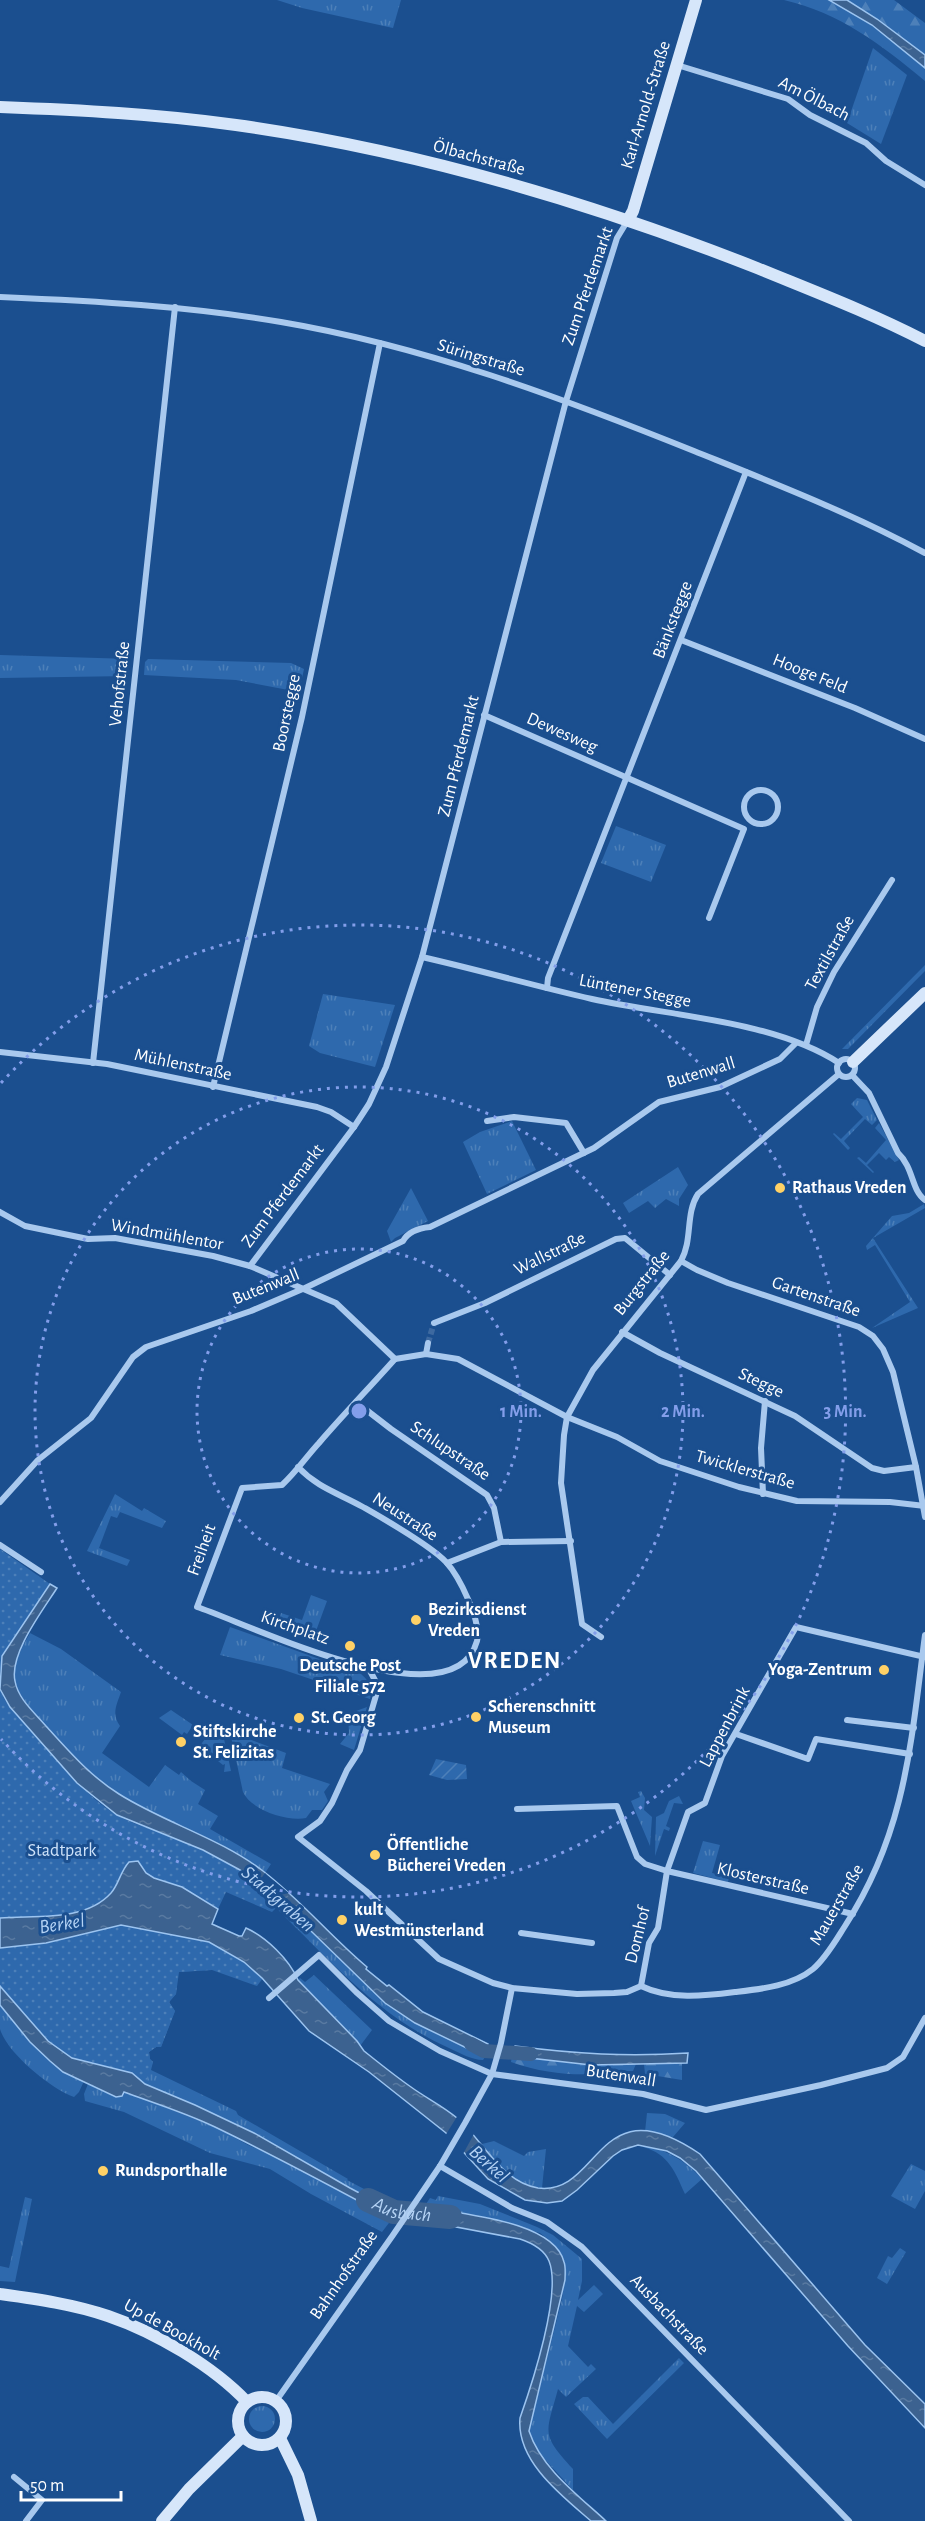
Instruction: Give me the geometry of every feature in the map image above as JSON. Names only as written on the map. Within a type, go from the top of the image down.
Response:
[{"type":"street","name":"Karl-Arnold-Straße","points":[[628,220],[633,211],[696,0]]},
{"type":"street","name":"Am Ölbach","points":[[677,65],[788,99],[810,115],[866,143],[886,161],[925,185]]},
{"type":"street","name":"Ölbachstraße","points":[[0,107],[189,119],[326,140],[437,165],[628,220],[810,289],[925,341]]},
{"type":"street","name":"Zum Pferdemarkt","points":[[250,1266],[354,1128],[369,1104],[386,1067],[422,957],[566,401],[617,238],[628,220]]},
{"type":"street","name":"Süringstraße","points":[[0,297],[175,307],[282,322],[380,343],[566,401],[746,472],[925,553]]},
{"type":"street","name":"Vehofstraße","points":[[93,1063],[175,307]]},
{"type":"street","name":"Boorstegge","points":[[213,1087],[302,717],[380,343]]},
{"type":"street","name":"Bänkstegge","points":[[547,988],[548,978],[746,472]]},
{"type":"street","name":"Hooge Feld","points":[[681,640],[855,708],[925,739]]},
{"type":"street","name":"Dewesweg","points":[[484,715],[627,779]]},
{"type":"street","points":[[627,779],[744,829]]},
{"type":"street","points":[[709,918],[748,819],[744,804],[749,794],[764,790],[774,795],[778,806],[775,817],[759,824],[748,819]]},
{"type":"street","name":"Textilstraße","points":[[806,1045],[824,993],[852,942],[892,880]]},
{"type":"street","name":"Lüntener Stegge","points":[[422,957],[593,999],[709,1020],[806,1045],[839,1063]]},
{"type":"street","points":[[925,993],[853,1069],[844,1077],[839,1074],[837,1068],[839,1063],[846,1059],[853,1069],[869,1093],[898,1153],[913,1174],[914,1184],[925,1200]]},
{"type":"street","name":"Butenwall","points":[[0,1502],[38,1460],[91,1418],[133,1357],[146,1347],[250,1311],[305,1288],[403,1241],[406,1236],[430,1227],[584,1153],[625,1127],[658,1102],[720,1086],[780,1059],[796,1043]]},
{"type":"street","name":"Mühlenstraße","points":[[0,1053],[93,1063],[160,1074],[213,1087],[317,1107],[331,1112],[354,1128]]},
{"type":"street","name":"Burgstraße","points":[[567,1417],[593,1370],[681,1261],[688,1245],[690,1210],[698,1194],[839,1074]]},
{"type":"street","points":[[487,1121],[514,1117],[566,1123],[584,1153]]},
{"type":"street","name":"Windmühlentor","points":[[0,1212],[25,1226],[88,1239],[115,1238],[213,1256],[250,1266],[336,1303],[395,1359]]},
{"type":"street","name":"Wallstraße","points":[[434,1323],[485,1303],[616,1239],[625,1238],[670,1275]]},
{"type":"street","name":"Gartenstraße","points":[[681,1261],[728,1283],[865,1330],[883,1349],[893,1372],[916,1467],[925,1517]]},
{"type":"street","name":"Stegge","points":[[622,1332],[660,1353],[765,1401],[813,1427],[872,1468],[884,1471],[916,1467]]},
{"type":"street","points":[[426,1354],[428,1342]]},
{"type":"street","name":"Twicklerstraße","points":[[395,1359],[426,1354],[458,1359],[567,1417],[617,1437],[660,1461],[763,1494],[797,1501],[890,1502],[924,1506]]},
{"type":"street","points":[[297,1467],[395,1359]]},
{"type":"street","points":[[763,1494],[761,1448],[765,1401]]},
{"type":"street","name":"Schlupstraße","points":[[356,1402],[391,1430],[488,1495],[494,1508],[501,1542]]},
{"type":"street","points":[[567,1417],[560,1474],[562,1498],[571,1541],[582,1624],[601,1637]]},
{"type":"street","name":"Freiheit","points":[[213,1612],[197,1607],[242,1488],[282,1485],[297,1467]]},
{"type":"street","name":"Neustraße","points":[[297,1467],[312,1482],[362,1506],[447,1563],[475,1615]]},
{"type":"street","points":[[447,1563],[501,1542],[571,1541]]},
{"type":"street","points":[[0,1545],[41,1572]]},
{"type":"street","name":"Kirchplatz","points":[[213,1612],[369,1669],[423,1674],[440,1673],[468,1657],[476,1643],[478,1629],[475,1615]]},
{"type":"street","name":"Lappenbrink","points":[[667,1871],[688,1812],[705,1803],[722,1756],[796,1627],[924,1657]]},
{"type":"street","name":"Mauerstraße","points":[[641,1986],[664,1994],[684,1995],[760,1989],[783,1983],[812,1970],[823,1959],[853,1914],[874,1873],[892,1826],[905,1783],[924,1657],[925,1635]]},
{"type":"street","points":[[369,1669],[377,1684],[377,1692],[360,1750],[346,1770],[327,1813],[298,1837],[366,1891],[440,1959],[493,1983],[512,1988],[587,1994],[621,1993],[641,1986]]},
{"type":"street","points":[[847,1720],[914,1728]]},
{"type":"street","points":[[736,1734],[808,1759],[816,1739],[910,1754]]},
{"type":"street","points":[[517,1809],[617,1806],[637,1857],[645,1864],[667,1871]]},
{"type":"street","name":"Klosterstraße","points":[[667,1871],[853,1914]]},
{"type":"street","name":"Domhof","points":[[641,1986],[649,1943],[658,1928],[667,1871]]},
{"type":"street","points":[[521,1933],[592,1943]]},
{"type":"street","name":"Butenwall","points":[[271,1996],[319,1955],[389,2021],[440,2051],[492,2074],[643,2094],[666,2098],[694,2108],[716,2109],[887,2068],[903,2057],[925,2018]]},
{"type":"street","name":"Bahnhofstraße","points":[[276,2401],[440,2166],[492,2074],[512,1988]]},
{"type":"street","name":"Ausbachstraße","points":[[440,2166],[512,2208],[547,2222],[582,2247],[849,2521]]},
{"type":"street","name":"Up de Bookholt","points":[[0,2294],[69,2305],[110,2316],[156,2338],[194,2360],[231,2386],[247,2402]]},
{"type":"street","points":[[262,2396],[276,2401],[286,2414],[284,2431],[280,2438],[265,2445],[257,2445],[243,2436],[238,2422],[242,2407],[247,2402],[262,2396]]},
{"type":"street","points":[[162,2521],[189,2489],[243,2436]]},
{"type":"street","points":[[280,2438],[298,2475],[312,2521]]},
{"type":"street","points":[[14,2477],[42,2500],[26,2521]]},
{"type":"green space","points":[[277,0],[401,0],[393,28],[302,8]]},
{"type":"green space","points":[[784,0],[829,0],[872,25],[925,68],[925,81],[893,55],[842,22],[824,13]]},
{"type":"green space","points":[[847,0],[894,0],[925,23],[925,55],[877,19]]},
{"type":"green space","points":[[873,48],[907,75],[881,144],[847,123]]},
{"type":"green space","points":[[0,655],[130,659],[128,676],[0,678]]},
{"type":"green space","points":[[148,659],[291,663],[304,669],[299,692],[236,680],[144,675],[145,662]]},
{"type":"green space","points":[[616,826],[666,845],[651,882],[601,863]]},
{"type":"green space","points":[[925,965],[925,971],[848,1049],[842,1049]]},
{"type":"green space","points":[[323,994],[395,1005],[375,1067],[320,1053],[309,1046]]},
{"type":"green space","points":[[857,1098],[867,1100],[877,1120],[872,1125],[865,1119],[844,1141],[850,1148],[848,1150],[833,1134],[841,1139],[863,1117],[851,1104]]},
{"type":"green space","points":[[512,1121],[536,1170],[487,1194],[463,1142],[480,1132]]},
{"type":"green space","points":[[879,1123],[899,1160],[895,1162],[889,1157],[886,1160],[879,1153],[867,1165],[873,1173],[857,1158],[859,1157],[866,1163],[886,1140],[875,1128]]},
{"type":"green space","points":[[678,1167],[688,1185],[679,1199],[679,1206],[666,1199],[655,1208],[648,1201],[629,1213],[623,1203]]},
{"type":"green space","points":[[411,1188],[428,1221],[391,1242],[387,1231]]},
{"type":"green space","points":[[924,1204],[925,1208],[873,1238],[918,1308],[872,1328],[910,1302],[875,1245],[867,1250],[866,1246],[892,1216],[909,1213]]},
{"type":"green space","points":[[115,1494],[142,1511],[144,1508],[166,1521],[162,1528],[120,1512],[117,1518],[111,1516],[99,1548],[130,1560],[127,1566],[87,1551]]},
{"type":"green space","points":[[0,1549],[50,1584],[5,1651],[0,1672]]},
{"type":"green space","points":[[311,1595],[327,1601],[316,1631],[284,1620],[279,1621],[281,1613],[302,1620]]},
{"type":"green space","points":[[230,1627],[361,1674],[370,1685],[370,1699],[281,1669],[220,1655]]},
{"type":"green space","points":[[30,1633],[61,1649],[121,1692],[115,1713],[120,1726],[102,1753],[149,1787],[165,1765],[179,1775],[181,1772],[205,1790],[198,1804],[218,1816],[210,1829],[271,1864],[265,1873],[119,1795],[57,1740],[27,1704],[18,1689],[14,1676],[17,1659]]},
{"type":"green space","name":"Stadtpark","points":[[0,1689],[17,1716],[76,1780],[106,1808],[118,1816],[202,1850],[236,1868],[258,1883],[254,1889],[276,1908],[272,1912],[226,1892],[218,1909],[182,1887],[154,1878],[146,1873],[138,1861],[129,1862],[110,1893],[87,1909],[59,1915],[0,1918]]},
{"type":"green space","points":[[367,1707],[354,1750],[340,1744],[349,1733],[348,1714]]},
{"type":"green space","points":[[171,1710],[193,1725],[187,1734],[184,1732],[182,1735],[159,1718]]},
{"type":"green space","points":[[230,1732],[286,1753],[282,1768],[330,1784],[324,1792],[328,1801],[322,1810],[312,1810],[306,1818],[298,1819],[271,1813],[254,1804],[243,1792]]},
{"type":"green space","points":[[208,1735],[224,1739],[231,1771],[224,1772],[225,1764],[223,1765],[218,1761],[219,1759],[211,1756],[212,1753],[210,1755],[199,1747]]},
{"type":"green space","points":[[436,1759],[466,1765],[467,1779],[447,1780],[429,1775]]},
{"type":"green space","points":[[641,1791],[645,1798],[644,1810],[652,1817],[650,1846],[631,1801],[640,1797],[638,1792]]},
{"type":"green space","points":[[679,1796],[683,1804],[674,1803],[666,1826],[670,1828],[669,1831],[664,1829],[655,1856],[656,1817],[664,1813],[669,1801]]},
{"type":"green space","points":[[703,1841],[720,1845],[712,1873],[729,1878],[728,1882],[693,1873]]},
{"type":"green space","points":[[275,1896],[385,2003],[415,2023],[485,2057],[483,2060],[466,2056],[422,2034],[374,2001],[329,1961],[266,1898]]},
{"type":"green space","points":[[121,1925],[209,1942],[244,1962],[263,1978],[257,1986],[212,1970],[178,1972],[176,1994],[169,2002],[175,2011],[161,2047],[156,2047],[149,2052],[153,2062],[145,2084],[132,2073],[72,2058],[48,2041],[0,1986],[0,1948],[46,1943]]},
{"type":"green space","points":[[212,1970],[179,1972],[176,1994],[169,2002],[175,2011],[161,2047],[156,2047],[149,2052],[153,2062],[151,2070],[236,2111],[238,2115],[347,2180],[383,2199],[399,2203],[398,2209],[343,2185],[241,2127],[145,2084],[153,1971]]},
{"type":"green space","points":[[314,1975],[372,2030],[360,2046],[298,1980],[300,1978],[305,1982]]},
{"type":"green space","points":[[0,2005],[48,2058],[84,2081],[74,2097],[42,2078],[11,2049],[0,2029]]},
{"type":"green space","points":[[512,2056],[590,2065],[636,2064],[633,2071],[571,2074],[527,2067],[511,2062]]},
{"type":"green space","points":[[682,2063],[682,2080],[645,2074],[644,2064]]},
{"type":"green space","points":[[88,2084],[116,2097],[124,2091],[215,2127],[285,2161],[392,2219],[382,2232],[270,2169],[210,2153],[124,2112],[85,2101],[84,2094]]},
{"type":"green space","points":[[647,2113],[665,2114],[685,2123],[673,2137],[645,2132]]},
{"type":"green space","points":[[494,2141],[524,2156],[528,2152],[546,2149],[542,2188],[523,2183],[500,2166],[482,2144]]},
{"type":"green space","points":[[644,2145],[676,2157],[702,2179],[685,2194],[678,2178],[665,2159],[643,2147]]},
{"type":"green space","points":[[911,2164],[925,2171],[925,2191],[915,2209],[891,2196]]},
{"type":"green space","points":[[438,2196],[480,2204],[553,2235],[582,2259],[582,2281],[578,2300],[594,2285],[603,2294],[584,2312],[577,2306],[568,2346],[588,2367],[591,2364],[596,2369],[566,2397],[558,2389],[549,2425],[551,2440],[555,2448],[573,2469],[573,2490],[537,2451],[529,2431],[562,2299],[564,2271],[560,2254],[540,2233],[477,2216],[424,2207],[430,2198],[436,2200]]},
{"type":"green space","points":[[25,2197],[32,2199],[15,2282],[0,2281],[0,2266],[9,2268]]},
{"type":"green space","points":[[900,2248],[906,2252],[887,2284],[877,2278],[888,2256],[892,2258]]},
{"type":"green space","points":[[679,2358],[684,2363],[607,2439],[574,2404],[583,2397],[588,2397],[613,2424]]},
{"type":"green space","points":[[262,2406],[271,2410],[275,2419],[271,2428],[262,2432],[253,2428],[249,2419],[253,2410]]},
{"type":"water","points":[[829,0],[847,0],[877,19],[925,55],[925,68],[872,25]]},
{"type":"water","points":[[50,1584],[57,1588],[28,1633],[17,1658],[15,1670],[17,1688],[32,1711],[89,1771],[108,1787],[155,1814],[229,1849],[263,1871],[303,1906],[367,1967],[366,1969],[387,1986],[389,1985],[423,2012],[488,2044],[485,2057],[415,2023],[385,2003],[275,1896],[240,1870],[203,1850],[117,1815],[77,1783],[10,1707],[0,1689],[2,1656]]},
{"type":"water","name":"Berkel","points":[[138,1861],[146,1873],[154,1878],[182,1887],[218,1909],[212,1924],[239,1936],[242,1936],[246,1928],[269,1943],[289,1964],[298,1980],[364,2051],[405,2083],[457,2118],[513,2178],[538,2188],[559,2186],[575,2176],[604,2147],[620,2136],[640,2130],[666,2135],[700,2154],[865,2345],[925,2404],[925,2428],[848,2346],[696,2171],[667,2151],[638,2145],[622,2150],[562,2201],[547,2203],[525,2200],[488,2179],[446,2133],[369,2072],[309,2031],[262,1978],[244,1962],[209,1942],[121,1925],[46,1943],[0,1948],[0,1918],[59,1915],[88,1909],[111,1893],[129,1862]]},
{"type":"water","points":[[0,1986],[48,2041],[72,2058],[132,2073],[145,2084],[254,2133],[380,2204],[398,2209],[392,2219],[282,2160],[204,2122],[124,2092],[122,2096],[116,2097],[63,2072],[30,2042],[0,2005]]},
{"type":"water","points":[[515,2046],[601,2054],[688,2053],[687,2063],[591,2065],[512,2056]]},
{"type":"water","points":[[424,2207],[503,2221],[543,2237],[557,2248],[565,2264],[565,2280],[529,2431],[542,2457],[552,2469],[606,2521],[591,2521],[555,2489],[533,2463],[525,2449],[521,2434],[520,2418],[538,2362],[549,2316],[552,2276],[547,2257],[537,2247],[520,2239],[440,2224],[413,2223]]},
{"type":"pier","points":[[265,1873],[289,1893],[271,1897],[256,1886]]},
{"type":"pier","points":[[458,2115],[475,2132],[463,2154],[445,2136]]},
{"type":"waterway","name":"Stadtgraben","points":[[471,2044],[484,2051],[531,2054]]},
{"type":"waterway","name":"Ausbach","points":[[368,2200],[394,2212],[450,2217]]},
{"type":"tunnel","points":[[428,1343],[434,1323]]},
{"type":"place","name":"Rathaus Vreden","points":[[780,1188]]},
{"type":"place","name":"Bezirksdienst Vreden","points":[[416,1620]]},
{"type":"place","name":"Deutsche Post Filiale 572","points":[[350,1646]]},
{"type":"place","name":"Yoga-Zentrum","points":[[884,1670]]},
{"type":"place","name":"Scherenschnitt Museum","points":[[476,1717]]},
{"type":"place","name":"St. Georg","points":[[299,1718]]},
{"type":"place","name":"Stiftskirche St. Felizitas","points":[[181,1742]]},
{"type":"place","name":"Öffentliche Bücherei Vreden","points":[[375,1855]]},
{"type":"place","name":"kult Westmünsterland","points":[[342,1920]]},
{"type":"place","name":"Rundsporthalle","points":[[103,2171]]},
{"type":"district","name":"VREDEN","points":[[515,1661]]}]
